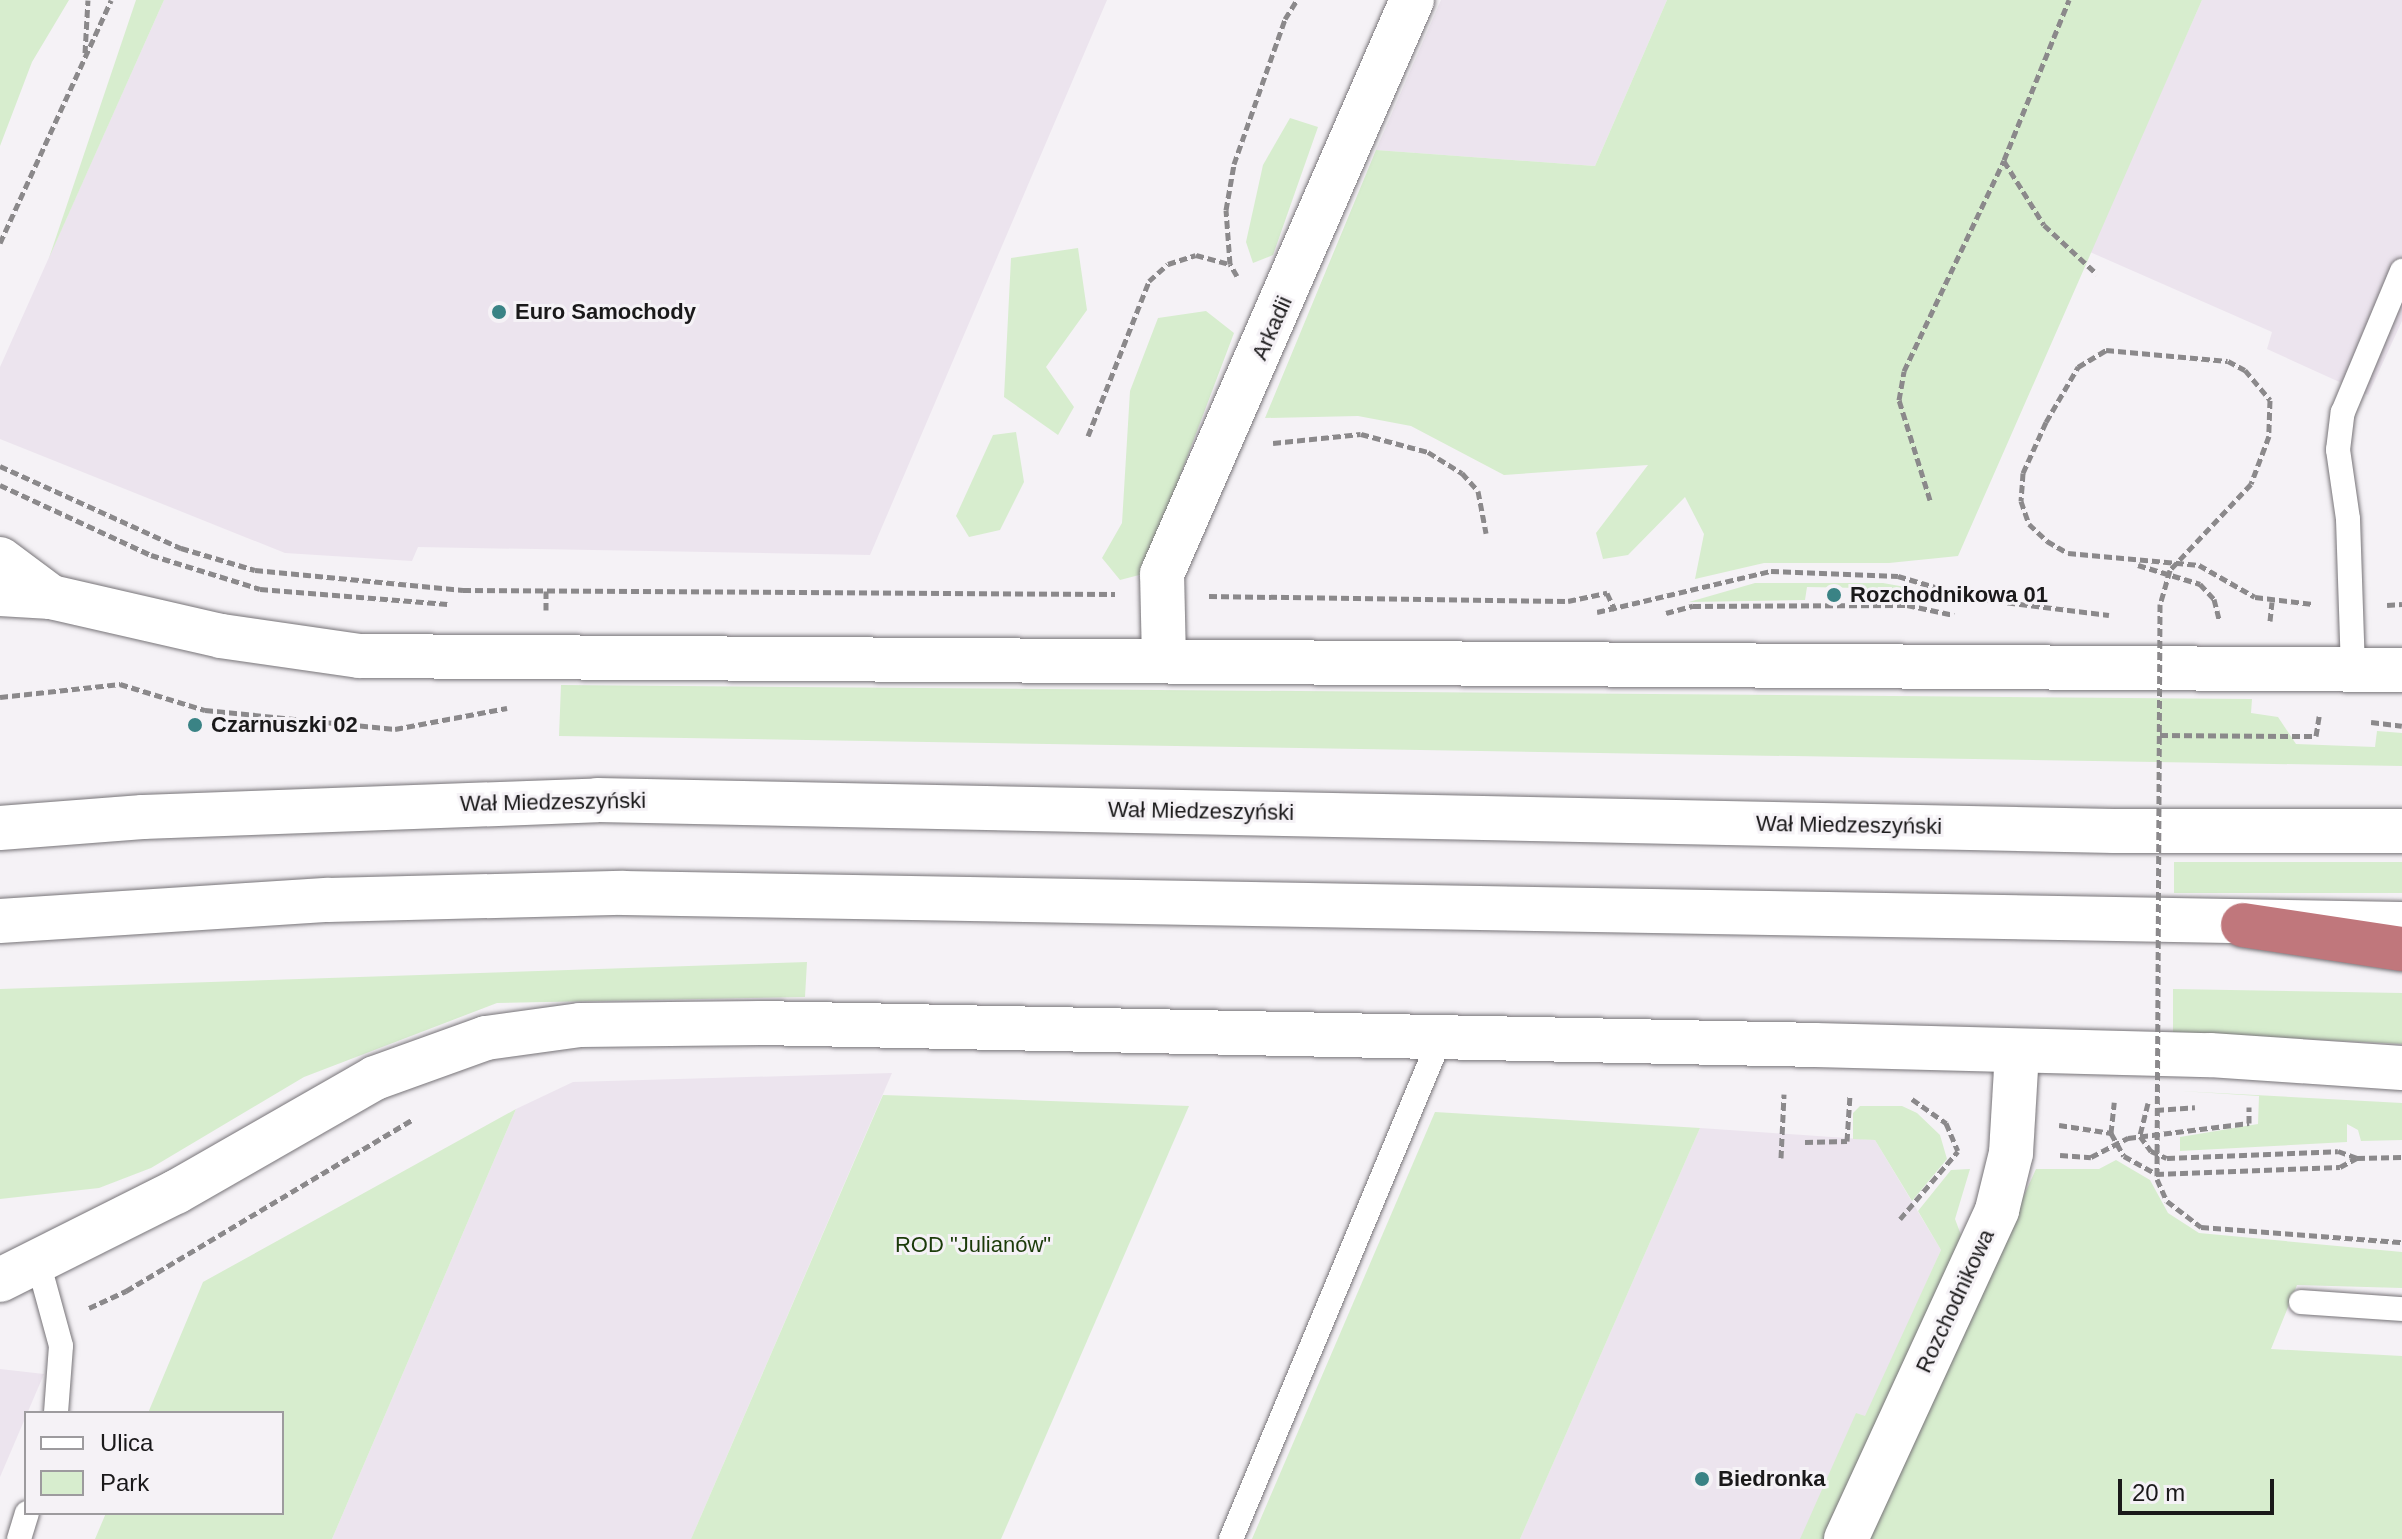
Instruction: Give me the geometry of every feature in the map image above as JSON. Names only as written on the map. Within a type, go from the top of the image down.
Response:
[{"type":"highway","points":[[2243,925],[2402,949]]},
{"type":"street","name":"Arkadii","points":[[1164,660],[1162,574],[1272,330],[1412,0]]},
{"type":"street","points":[[0,559],[51,597]]},
{"type":"street","points":[[0,594],[51,597],[160,618],[233,638],[359,656],[2402,670]]},
{"type":"street","name":"Wał Miedzeszyński","points":[[0,828],[205,814],[626,800],[2098,830],[2402,831]]},
{"type":"street","points":[[0,921],[328,900],[623,893],[2243,925],[2402,924]]},
{"type":"street","points":[[0,1280],[19,1253],[176,1192],[375,1078],[454,1048],[528,1030],[760,1023],[2210,1055],[2402,1068]]},
{"type":"street","name":"Rozchodnikowa","points":[[1846,1539],[1997,1210],[2006,1182],[2017,1051]]},
{"type":"lane","points":[[2353,670],[2348,519],[2338,450],[2343,412],[2402,271]]},
{"type":"lane","points":[[1231,1539],[1440,1039]]},
{"type":"lane","points":[[19,1253],[61,1346],[56,1411]]},
{"type":"lane","points":[[2301,1302],[2402,1309]]},
{"type":"lane","points":[[19,1539],[26,1515]]},
{"type":"path","points":[[84,58],[88,0]]},
{"type":"path","points":[[0,243],[111,0]]},
{"type":"path","points":[[1272,330],[1230,264],[1226,210],[1234,164],[1285,19],[1297,0]]},
{"type":"path","points":[[1930,500],[1899,400],[1904,371],[2004,160],[2069,0]]},
{"type":"path","points":[[2004,160],[2044,225],[2097,274]]},
{"type":"path","points":[[1088,436],[1149,281],[1168,264],[1196,255],[1230,264]]},
{"type":"path","points":[[2402,604],[2272,602],[2199,565],[2130,562],[2068,553],[2029,524],[2021,501],[2023,473],[2065,382],[2090,356],[2106,350],[2228,361],[2245,370],[2270,400],[2269,436],[2251,484],[2181,555],[2163,587],[2157,1179],[2167,1201],[2185,1218],[2219,1229],[2402,1242]]},
{"type":"path","points":[[1209,468],[1297,438],[1361,434],[1394,439],[1462,473],[1478,491],[1486,533]]},
{"type":"path","points":[[2130,562],[2200,584],[2214,599],[2219,621]]},
{"type":"path","points":[[2160,735],[2316,736],[2319,716]]},
{"type":"path","points":[[1781,1158],[1784,1093]]},
{"type":"path","points":[[1805,1142],[1847,1141],[1850,1094]]},
{"type":"path","points":[[2048,1155],[2091,1157],[2140,1136],[2249,1123],[2249,1104],[2233,1105]]},
{"type":"path","points":[[2156,1110],[2202,1107]]},
{"type":"path","points":[[51,1319],[126,1291],[422,1113]]},
{"type":"path","points":[[1946,1123],[2092,1126],[2111,1133],[2116,1144],[2134,1164],[2168,1175],[2340,1167],[2357,1158]]},
{"type":"path","points":[[2140,1136],[2151,1151],[2167,1158],[2338,1151],[2357,1158],[2402,1157]]},
{"type":"path","points":[[1900,1219],[1958,1151]]},
{"type":"shaded area","name":"Euro Samochody","points":[[164,0],[1107,0],[870,555],[418,547],[412,561],[285,553],[0,439],[0,367]]},
{"type":"shaded area","points":[[1441,0],[1667,0],[1595,166],[1376,150]]},
{"type":"shaded area","points":[[2202,0],[2402,0],[2402,321],[2368,395],[2267,349],[2272,332],[2090,252]]},
{"type":"shaded area","points":[[892,1073],[691,1539],[332,1539],[516,1109],[573,1082]]},
{"type":"shaded area","points":[[1700,1128],[1875,1140],[1941,1250],[1812,1539],[1520,1539]]},
{"type":"shaded area","points":[[0,1369],[44,1374],[28,1411],[24,1411],[24,1421],[0,1477]]},
{"type":"green space","points":[[0,0],[69,0],[32,62],[0,146]]},
{"type":"green space","points":[[136,0],[164,0],[49,258]]},
{"type":"green space","points":[[1667,0],[2202,0],[1958,556],[1889,563],[1764,563],[1695,579],[1704,534],[1685,497],[1628,555],[1603,559],[1596,533],[1648,465],[1504,475],[1411,426],[1358,416],[1265,418],[1376,150],[1595,166]]},
{"type":"green space","points":[[1290,118],[1318,127],[1273,255],[1253,263],[1246,242],[1263,165]]},
{"type":"green space","points":[[1078,248],[1087,310],[1046,367],[1074,407],[1058,435],[1004,397],[1011,258]]},
{"type":"green space","points":[[1206,311],[1234,333],[1143,574],[1120,580],[1102,558],[1122,523],[1130,391],[1158,318]]},
{"type":"green space","points":[[1016,432],[1024,482],[1000,530],[969,537],[956,516],[993,435]]},
{"type":"green space","points":[[1755,583],[1883,583],[1905,587],[1905,602],[1861,601],[1860,588],[1807,587],[1805,600],[1689,602]]},
{"type":"green space","points":[[561,685],[2252,699],[2251,713],[2278,717],[2296,744],[2375,747],[2377,731],[2402,733],[2402,766],[559,736]]},
{"type":"green space","points":[[2174,862],[2402,862],[2402,893],[2174,893]]},
{"type":"green space","points":[[807,962],[805,997],[497,1003],[304,1077],[151,1168],[99,1188],[0,1199],[0,989]]},
{"type":"green space","points":[[2173,989],[2402,993],[2402,1044],[2173,1032]]},
{"type":"green space","points":[[2180,1091],[2402,1103],[2402,1140],[2361,1141],[2358,1130],[2347,1124],[2347,1142],[2180,1151],[2180,1137],[2258,1124],[2259,1096]]},
{"type":"green space","name":"ROD \"Julianów\"","points":[[883,1095],[1189,1106],[1001,1539],[691,1539]]},
{"type":"green space","points":[[1860,1106],[1902,1106],[1917,1113],[1940,1135],[1947,1159],[1912,1201],[1875,1140],[1853,1139],[1853,1113]]},
{"type":"green space","points":[[516,1109],[332,1539],[95,1539],[105,1515],[284,1515],[284,1411],[149,1411],[203,1282]]},
{"type":"green space","points":[[1435,1112],[1700,1128],[1520,1539],[1252,1539]]},
{"type":"green space","points":[[2116,1160],[2150,1180],[2168,1213],[2199,1233],[2402,1252],[2402,1288],[2297,1285],[2271,1349],[2402,1356],[2402,1539],[1867,1539],[2036,1169],[2099,1169]]},
{"type":"green space","points":[[1970,1169],[1955,1219],[1961,1235],[1933,1309],[1828,1539],[1800,1539],[1856,1413],[1865,1416],[1941,1250],[1918,1211],[1951,1170]]},
{"type":"place","name":"Euro Samochody","points":[[499,312]]},
{"type":"place","name":"Rozchodnikowa 01","points":[[1834,595]]},
{"type":"place","name":"Czarnuszki 02","points":[[195,725]]},
{"type":"place","name":"Biedronka","points":[[1702,1479]]}]
